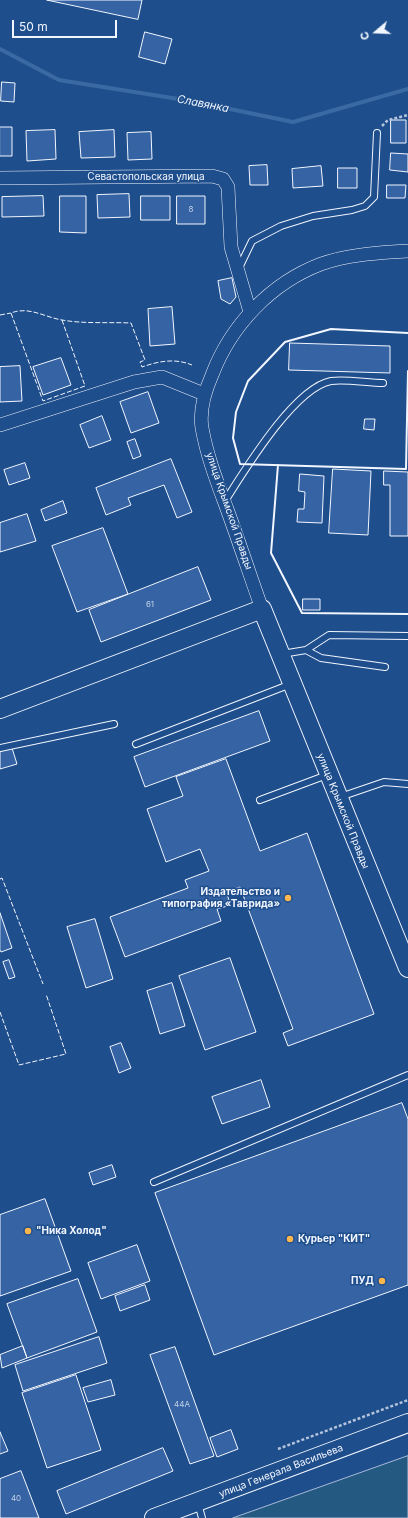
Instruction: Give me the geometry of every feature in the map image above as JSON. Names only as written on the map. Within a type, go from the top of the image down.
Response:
[{"type":"street","name":"Севастопольская улица","points":[[0,178],[212,176],[223,179],[228,188],[232,247],[238,270]]},
{"type":"street","name":"улица Крымской Правды","points":[[407,254],[350,256],[322,264],[297,275],[272,292],[250,312],[229,339],[216,364],[204,394],[202,426],[210,461],[262,609],[291,684],[408,968]]},
{"type":"street","points":[[238,270],[250,312]]},
{"type":"street","points":[[0,425],[134,382],[162,377],[204,394]]},
{"type":"street","points":[[0,709],[262,609]]},
{"type":"street","name":"улица Генерала Васильева","points":[[154,1518],[200,1510],[408,1423]]},
{"type":"lane","points":[[238,270],[252,241],[281,226],[313,216],[352,210],[365,206],[374,197],[377,133]]},
{"type":"lane","points":[[224,502],[252,458],[304,396],[320,385],[332,381],[383,383]]},
{"type":"lane","points":[[280,654],[306,650],[329,635],[408,636]]},
{"type":"lane","points":[[306,650],[321,658],[384,667]]},
{"type":"lane","points":[[136,744],[291,684]]},
{"type":"lane","points":[[0,748],[114,724]]},
{"type":"lane","points":[[260,800],[328,774]]},
{"type":"lane","points":[[338,798],[384,782],[408,784]]},
{"type":"lane","points":[[154,1182],[408,1075]]},
{"type":"path","points":[[377,133],[388,120],[408,115]]},
{"type":"path","points":[[278,1449],[408,1400]]},
{"type":"shaded area","points":[[408,1456],[408,1518],[233,1518]]},
{"type":"building","points":[[47,0],[142,0],[138,19]]},
{"type":"building","points":[[145,32],[172,39],[165,64],[139,57]]},
{"type":"building","points":[[2,82],[15,83],[14,102],[1,101]]},
{"type":"building","points":[[391,120],[406,120],[406,143],[391,143]]},
{"type":"building","points":[[0,127],[12,127],[12,156],[0,156]]},
{"type":"building","points":[[55,130],[56,159],[27,161],[26,131]]},
{"type":"building","points":[[114,130],[115,157],[81,158],[79,132]]},
{"type":"building","points":[[151,132],[152,159],[128,160],[127,133]]},
{"type":"building","points":[[391,153],[408,154],[408,172],[390,170]]},
{"type":"building","points":[[267,165],[268,185],[250,185],[249,166]]},
{"type":"building","points":[[321,166],[323,186],[293,188],[292,169]]},
{"type":"building","points":[[338,168],[357,168],[357,188],[338,188]]},
{"type":"building","points":[[387,185],[406,185],[405,198],[387,198]]},
{"type":"building","points":[[129,194],[130,217],[98,218],[97,195]]},
{"type":"building","points":[[43,196],[44,216],[2,217],[2,197]]},
{"type":"building","points":[[60,196],[86,196],[86,233],[60,232]]},
{"type":"building","points":[[141,196],[170,196],[170,220],[141,220]]},
{"type":"building","points":[[177,196],[205,196],[205,224],[177,224]]},
{"type":"building","points":[[232,278],[236,297],[230,304],[221,299],[218,281]]},
{"type":"building","points":[[172,307],[175,344],[150,346],[148,309]]},
{"type":"building","points":[[290,343],[390,346],[390,373],[289,370]]},
{"type":"building","points":[[61,358],[71,385],[43,395],[33,367]]},
{"type":"building","points":[[20,366],[22,401],[0,402],[0,367]]},
{"type":"building","points":[[148,392],[159,423],[131,433],[120,402]]},
{"type":"building","points":[[102,416],[111,440],[89,448],[80,425]]},
{"type":"building","points":[[365,419],[375,419],[374,430],[364,429]]},
{"type":"building","points":[[135,439],[141,456],[133,459],[127,442]]},
{"type":"building","points":[[171,459],[192,512],[177,518],[164,485],[128,498],[131,505],[106,515],[96,488]]},
{"type":"building","points":[[25,463],[30,478],[9,485],[4,470]]},
{"type":"building","points":[[333,469],[371,471],[368,535],[329,533]]},
{"type":"building","points":[[384,471],[408,472],[408,536],[390,536],[390,485],[384,485]]},
{"type":"building","points":[[300,474],[324,476],[322,523],[297,522],[298,509],[304,509],[305,492],[299,491]]},
{"type":"building","points":[[63,501],[67,513],[45,521],[41,510]]},
{"type":"building","points":[[27,514],[36,541],[0,552],[0,523]]},
{"type":"building","points":[[103,528],[128,594],[77,612],[52,546]]},
{"type":"building","points":[[198,567],[211,600],[101,642],[89,610]]},
{"type":"building","points":[[303,599],[320,599],[320,610],[303,610]]},
{"type":"building","points":[[259,711],[270,741],[145,787],[134,757]]},
{"type":"building","points":[[12,748],[17,764],[0,769],[0,752]]},
{"type":"building","name":"Издательство и типография «Таврида»","points":[[226,759],[260,851],[307,833],[374,1014],[288,1046],[283,1033],[293,1029],[240,887],[226,892],[231,905],[217,909],[221,921],[125,957],[110,917],[188,888],[185,880],[209,871],[200,849],[166,862],[147,809],[183,796],[176,777]]},
{"type":"building","points":[[0,913],[12,948],[1,952],[0,950]]},
{"type":"building","points":[[95,919],[113,979],[86,988],[67,927]]},
{"type":"building","points":[[230,958],[256,1032],[205,1050],[179,976]]},
{"type":"building","points":[[9,960],[15,977],[9,979],[3,962]]},
{"type":"building","points":[[172,983],[185,1026],[160,1034],[147,991]]},
{"type":"building","points":[[121,1043],[131,1068],[119,1073],[110,1047]]},
{"type":"building","points":[[261,1080],[270,1107],[222,1124],[212,1097]]},
{"type":"building","name":"Курьер \"КИТ\"","points":[[402,1103],[408,1119],[408,1285],[214,1355],[155,1193]]},
{"type":"building","points":[[112,1165],[116,1177],[93,1185],[89,1173]]},
{"type":"building","name":"\"Ника Холод\"","points":[[45,1199],[71,1271],[0,1296],[0,1215]]},
{"type":"building","points":[[137,1245],[150,1281],[101,1299],[88,1263]]},
{"type":"building","points":[[78,1279],[97,1332],[27,1358],[7,1304]]},
{"type":"building","points":[[145,1285],[150,1300],[120,1311],[115,1296]]},
{"type":"building","points":[[99,1337],[107,1363],[23,1391],[15,1365]]},
{"type":"building","points":[[23,1346],[27,1358],[2,1368],[0,1355]]},
{"type":"building","points":[[175,1347],[214,1456],[190,1464],[150,1355]]},
{"type":"building","points":[[76,1375],[101,1450],[47,1468],[22,1393]]},
{"type":"building","points":[[111,1380],[115,1395],[88,1402],[83,1388]]},
{"type":"building","points":[[231,1430],[238,1449],[217,1457],[210,1438]]},
{"type":"building","points":[[0,1432],[8,1451],[0,1454]]},
{"type":"building","points":[[163,1448],[173,1471],[66,1514],[57,1491]]},
{"type":"building","points":[[21,1471],[39,1518],[0,1518],[0,1479]]},
{"type":"waterway","name":"Славянка","points":[[0,49],[59,80],[191,101],[293,122],[408,89]]},
{"type":"fence","points":[[62,320],[85,386],[43,401],[11,313],[18,311],[30,311],[55,319],[70,321],[131,323],[145,360],[140,362],[142,367],[167,361],[192,365]]},
{"type":"fence","points":[[0,315],[11,313]]},
{"type":"fence","points":[[0,879],[2,878],[43,984]]},
{"type":"fence","points":[[0,1012],[19,1065],[66,1054],[46,994]]},
{"type":"wall","points":[[408,333],[331,329],[285,342],[248,381],[236,412],[233,438],[240,464],[406,469],[408,371]]},
{"type":"wall","points":[[278,465],[271,553],[302,613],[408,614]]},
{"type":"place","name":"Издательство и типография «Таврида»","points":[[288,898]]},
{"type":"place","name":"\"Ника Холод\"","points":[[28,1231]]},
{"type":"place","name":"Курьер \"КИТ\"","points":[[290,1239]]},
{"type":"place","name":"ПУД","points":[[382,1281]]}]
